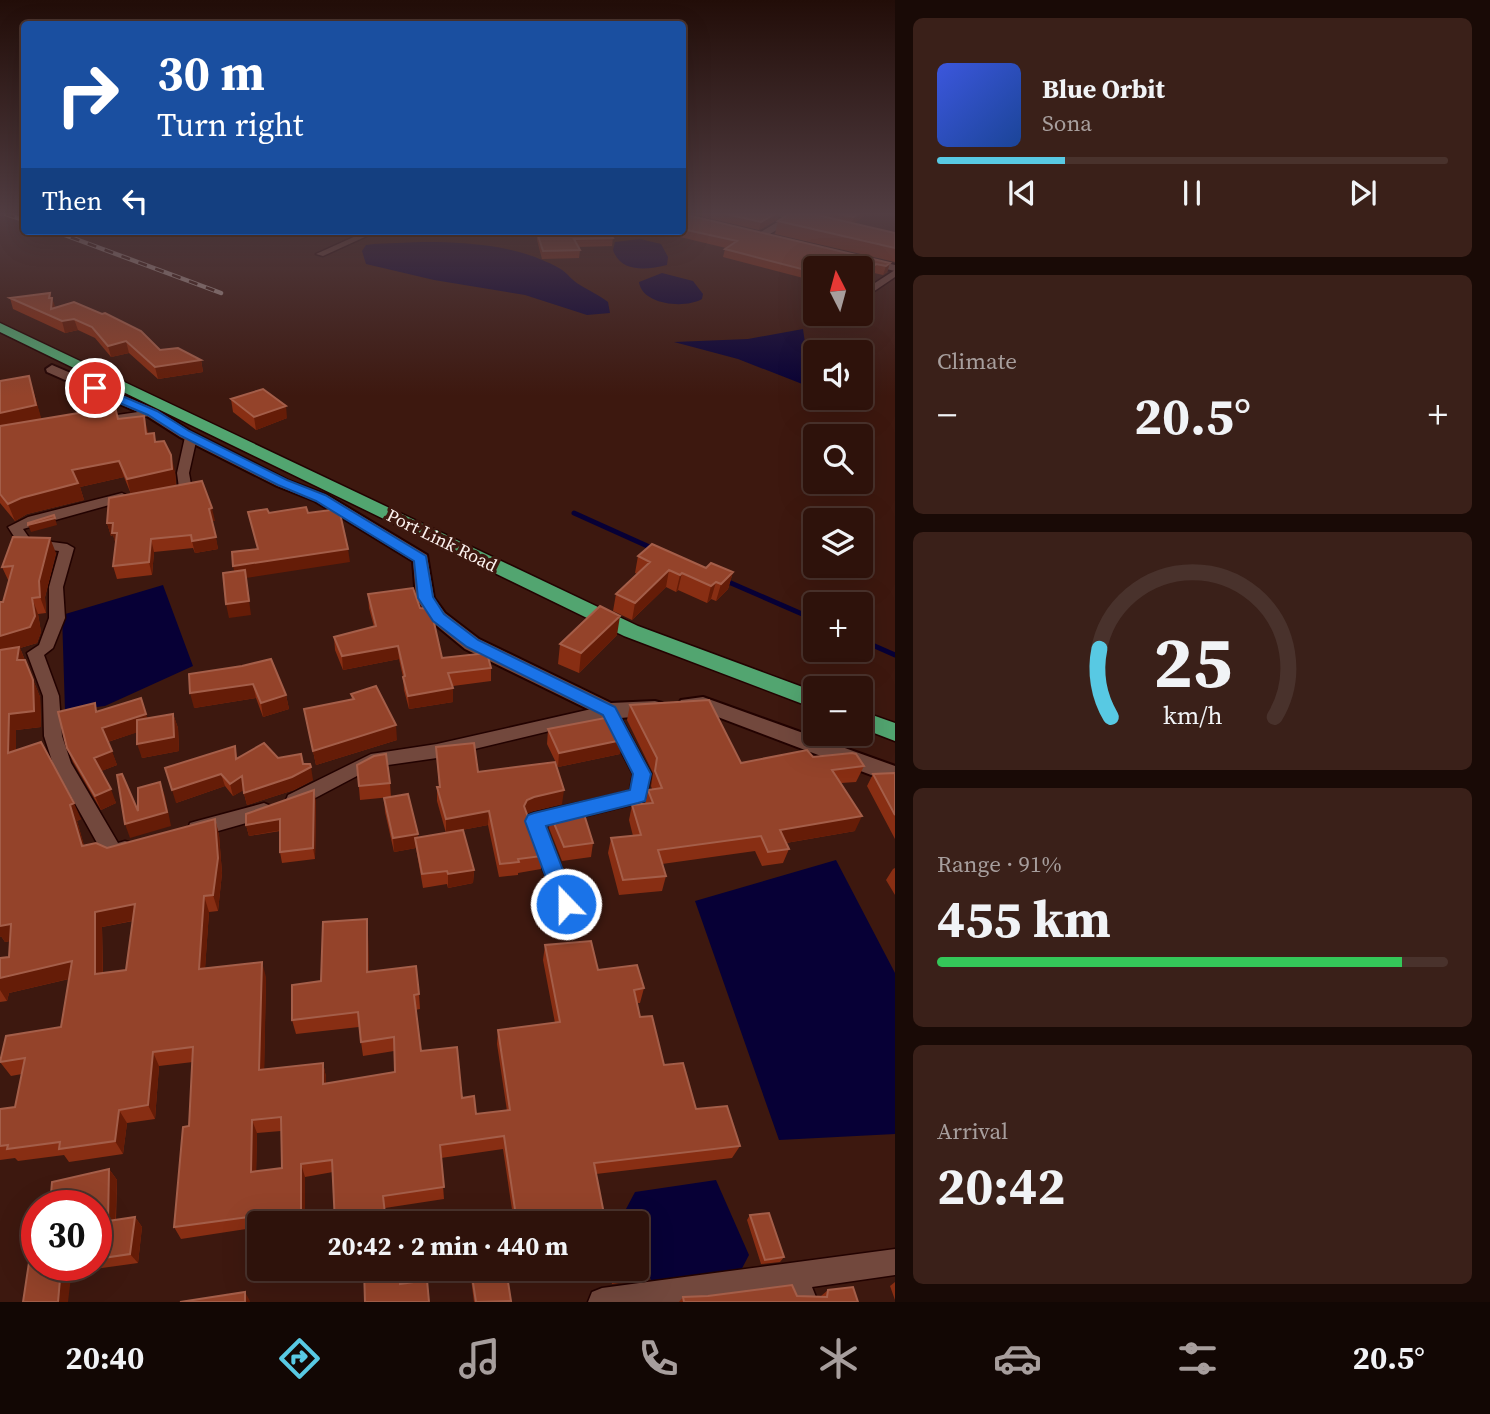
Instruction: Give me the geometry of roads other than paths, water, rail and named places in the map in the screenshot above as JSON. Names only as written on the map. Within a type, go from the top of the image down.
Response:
[{"type":"highway","name":"Port Link Road","points":[[0,327],[631,631],[803,696]]},
{"type":"highway","points":[[873,724],[895,732]]},
{"type":"street","points":[[873,287],[890,275]]},
{"type":"street","points":[[52,369],[152,413],[191,437],[282,483],[321,498],[421,559],[425,598],[438,617],[472,644],[609,711],[642,774],[638,796],[534,821],[566,904]]},
{"type":"street","points":[[83,424],[152,413]]},
{"type":"street","points":[[138,845],[113,853],[62,764],[53,736],[51,696],[29,654],[44,648],[57,618],[56,587],[67,548],[25,543],[15,527],[122,497],[129,502],[186,490],[183,474],[191,437]]},
{"type":"street","points":[[177,835],[267,810],[302,797],[371,761],[437,751],[609,711],[703,704],[895,775]]},
{"type":"street","points":[[602,1302],[895,1262]]},
{"type":"street","points":[[794,1275],[804,1302]]},
{"type":"waterway","points":[[574,513],[654,549]]},
{"type":"waterway","points":[[724,580],[803,614]]},
{"type":"waterway","points":[[873,645],[895,655]]},
{"type":"railway","points":[[172,275],[221,293]]}]
